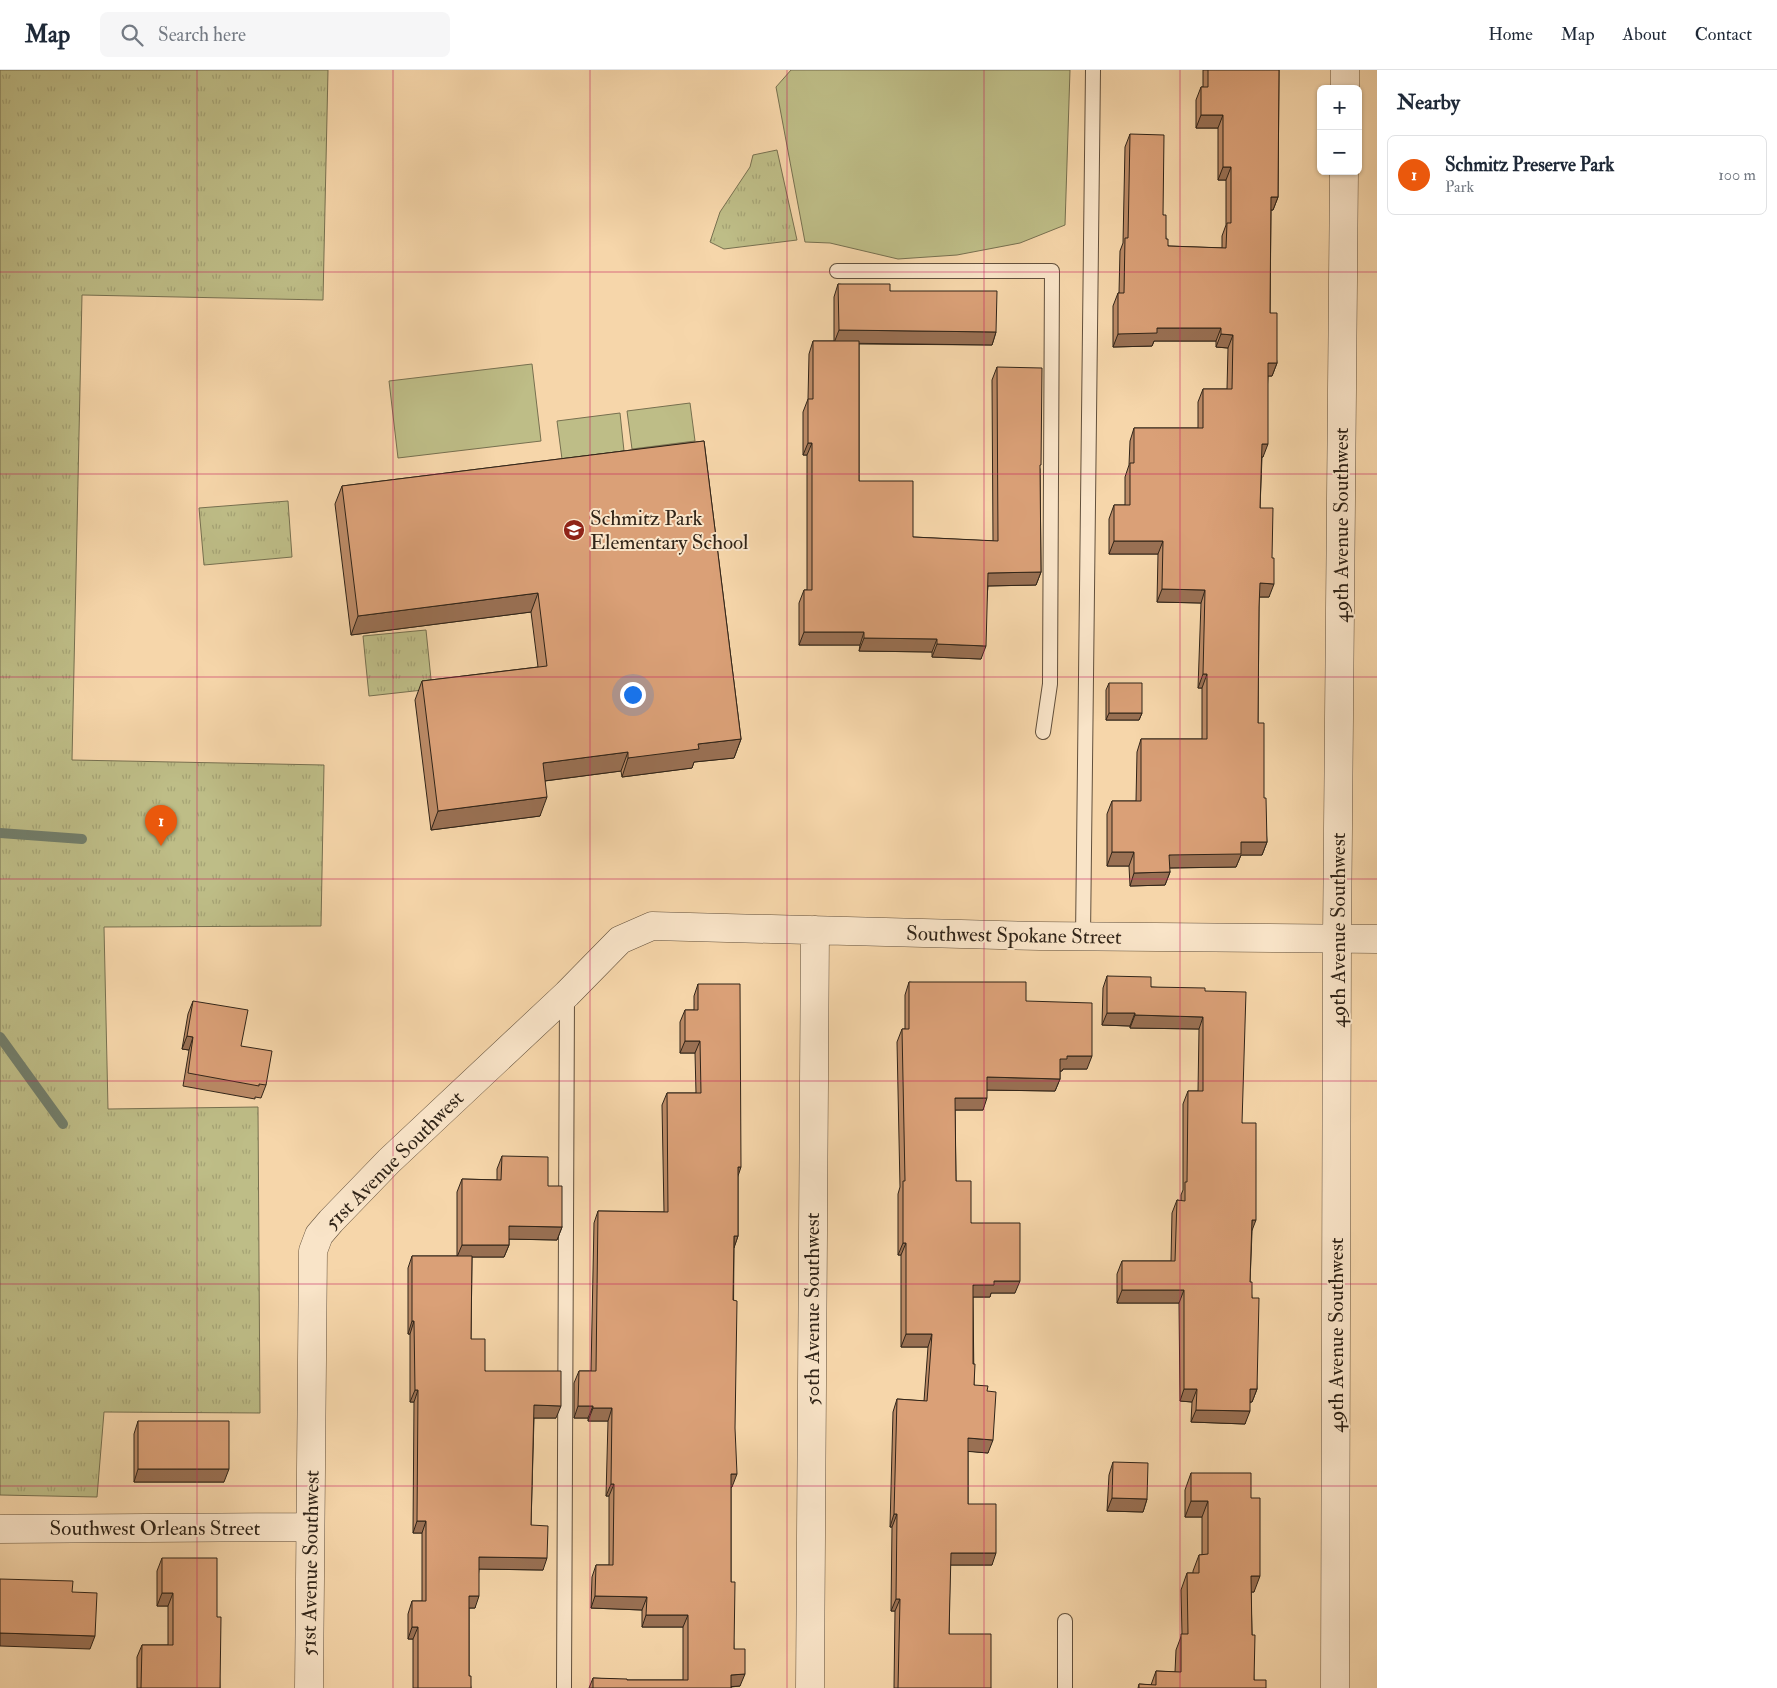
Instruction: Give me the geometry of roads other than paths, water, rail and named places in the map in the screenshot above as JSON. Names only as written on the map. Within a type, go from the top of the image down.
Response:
[{"type":"street","points":[[1344,85],[1345,70]]},
{"type":"street","name":"49th Avenue Southwest","points":[[1334,1688],[1337,938],[1344,175]]},
{"type":"street","name":"Southwest Spokane Street","points":[[652,926],[1083,937],[1377,939]]},
{"type":"street","name":"51st Avenue Southwest","points":[[308,1688],[313,1251],[319,1235],[389,1161],[567,994],[620,940],[652,926]]},
{"type":"street","name":"50th Avenue Southwest","points":[[810,1688],[815,930]]},
{"type":"street","name":"Southwest Orleans Street","points":[[0,1529],[310,1527]]},
{"type":"lane","points":[[1083,937],[1093,70]]},
{"type":"lane","points":[[837,271],[1052,271],[1050,684],[1043,732]]},
{"type":"lane","points":[[564,1688],[567,994]]},
{"type":"lane","points":[[1065,1622],[1065,1688]]},
{"type":"waterway","points":[[0,833],[82,839]]},
{"type":"waterway","points":[[0,1037],[63,1124]]},
{"type":"place","name":"Schmitz Park Elementary School","points":[[574,530]]},
{"type":"place","name":"Schmitz Preserve Park","points":[[161,846]]}]
